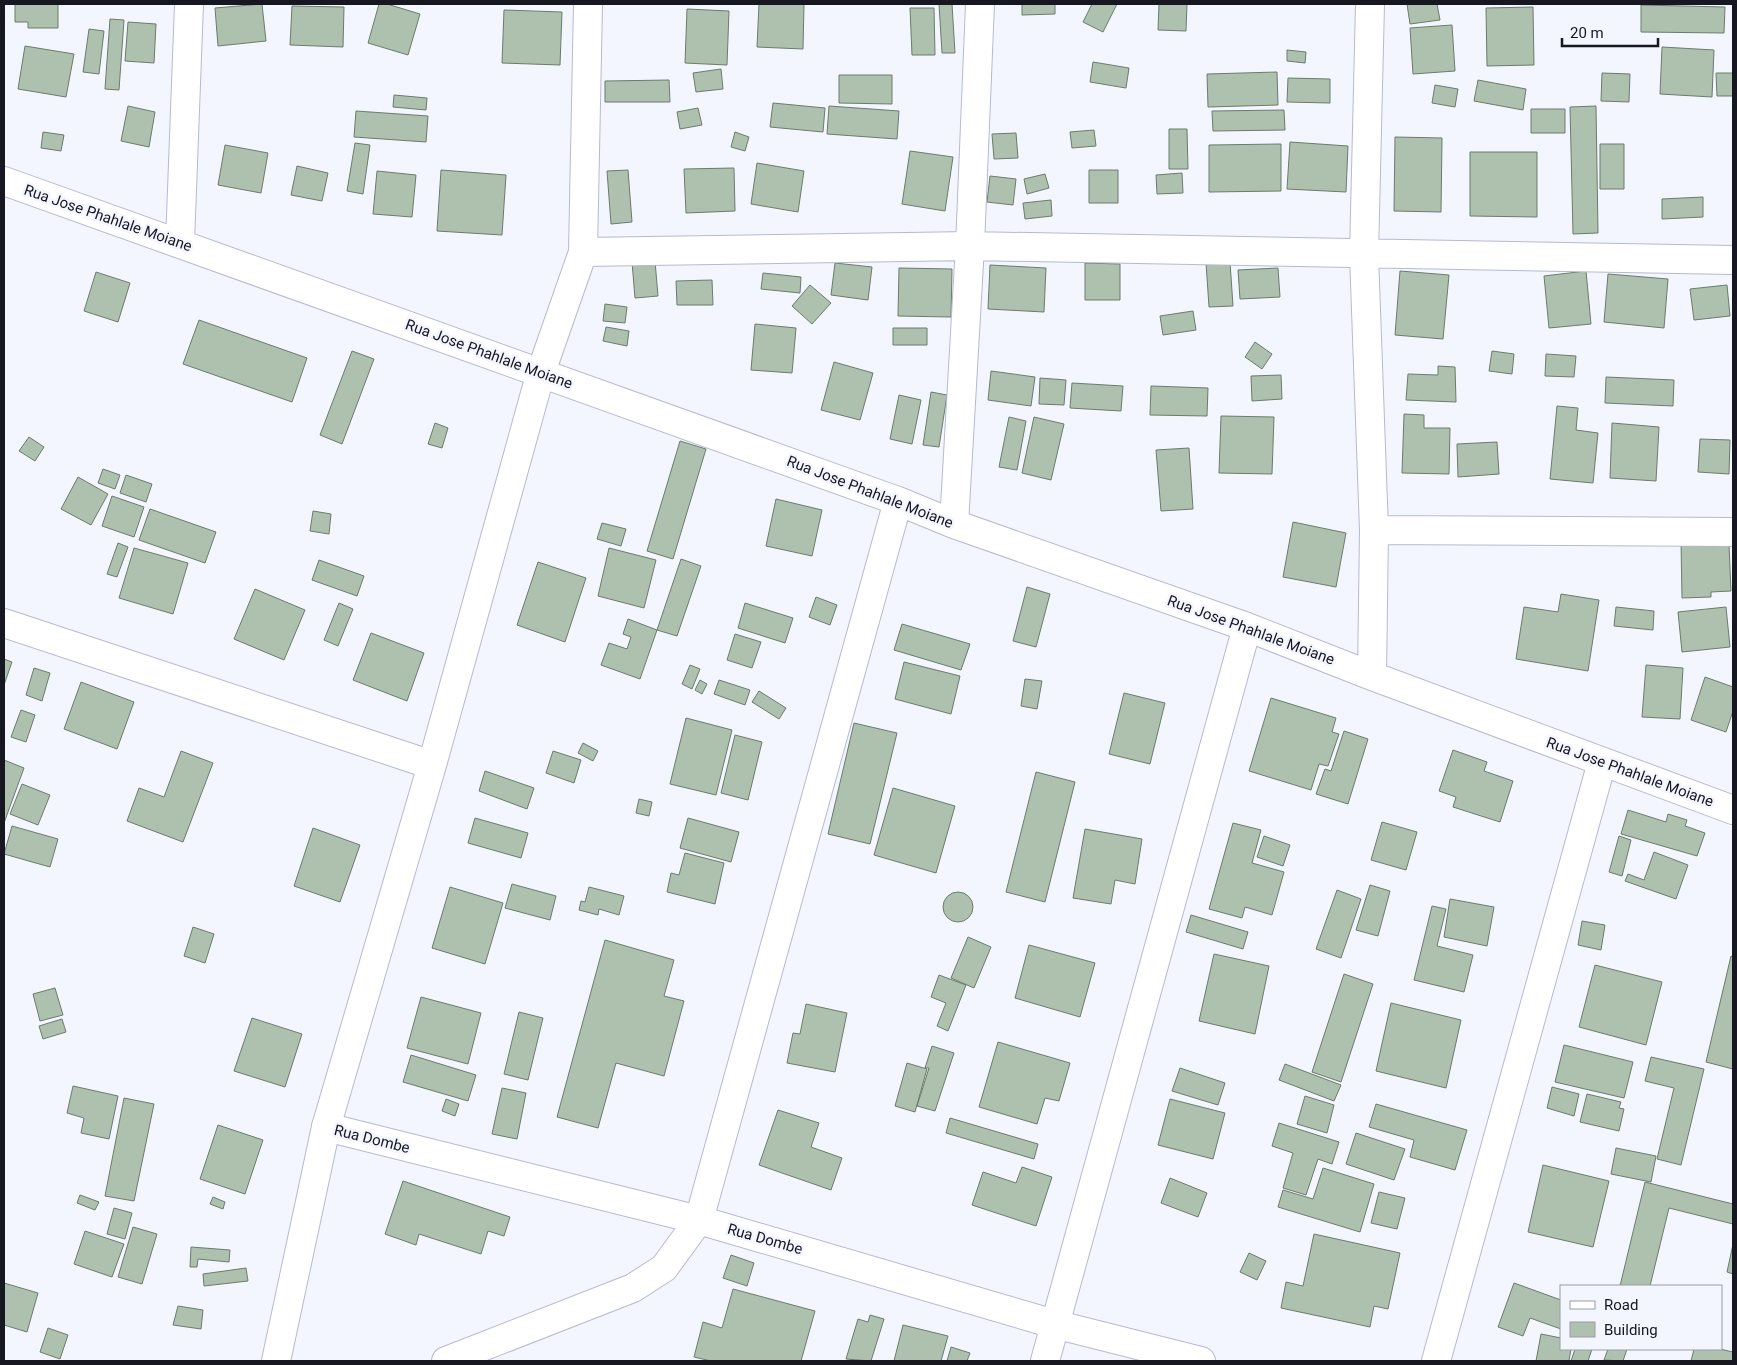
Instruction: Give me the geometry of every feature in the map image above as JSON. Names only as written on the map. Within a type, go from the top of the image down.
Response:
[{"type":"street","points":[[180,243],[189,4]]},
{"type":"street","points":[[276,1361],[326,1127],[432,765],[541,372],[583,252],[588,4]]},
{"type":"street","points":[[954,524],[970,246],[980,4]]},
{"type":"street","points":[[1370,4],[1364,255],[1374,530],[1372,676]]},
{"type":"street","name":"Rua Jose Phahlale Moiane","points":[[4,181],[541,372],[898,501],[954,524],[1247,627],[1372,676],[1733,810]]},
{"type":"street","points":[[583,252],[970,246],[1364,255],[1733,260]]},
{"type":"street","points":[[446,1361],[633,1288],[664,1268],[699,1220],[898,501]]},
{"type":"street","points":[[1374,530],[1733,532]]},
{"type":"street","points":[[4,624],[432,765]]},
{"type":"street","points":[[1045,1361],[1247,627]]},
{"type":"street","points":[[1436,1361],[1602,762]]},
{"type":"street","name":"Rua Dombe","points":[[326,1127],[699,1220],[1054,1324],[1201,1361]]},
{"type":"building","points":[[15,4],[58,4],[58,28],[28,28],[28,22],[15,22]]},
{"type":"building","points":[[262,4],[266,41],[218,46],[215,8]]},
{"type":"building","points":[[379,4],[387,4],[420,14],[408,55],[368,43]]},
{"type":"building","points":[[759,4],[804,4],[803,49],[757,47]]},
{"type":"building","points":[[939,4],[952,4],[955,53],[942,53]]},
{"type":"building","points":[[1022,4],[1055,4],[1055,14],[1022,15]]},
{"type":"building","points":[[1092,4],[1117,4],[1103,32],[1083,22]]},
{"type":"building","points":[[1159,4],[1187,4],[1186,31],[1158,30]]},
{"type":"building","points":[[1407,4],[1437,4],[1440,20],[1410,24]]},
{"type":"building","points":[[1641,5],[1725,7],[1724,33],[1641,32]]},
{"type":"building","points":[[292,6],[344,7],[343,47],[290,45]]},
{"type":"building","points":[[1533,7],[1534,65],[1487,66],[1486,8]]},
{"type":"building","points":[[910,8],[934,8],[935,55],[912,55]]},
{"type":"building","points":[[687,9],[729,11],[727,65],[685,63]]},
{"type":"building","points":[[504,10],[562,12],[560,65],[502,63]]},
{"type":"building","points":[[110,19],[124,20],[119,90],[105,89]]},
{"type":"building","points":[[128,22],[156,24],[154,63],[125,61]]},
{"type":"building","points":[[1452,25],[1455,71],[1413,74],[1410,28]]},
{"type":"building","points":[[89,29],[104,31],[99,74],[83,72]]},
{"type":"building","points":[[25,46],[74,54],[66,97],[18,89]]},
{"type":"building","points":[[1662,47],[1714,50],[1712,97],[1660,94]]},
{"type":"building","points":[[1287,50],[1306,52],[1305,63],[1287,61]]},
{"type":"building","points":[[1093,62],[1129,68],[1126,88],[1090,82]]},
{"type":"building","points":[[721,69],[723,89],[696,92],[693,73]]},
{"type":"building","points":[[1277,72],[1278,105],[1208,107],[1207,74]]},
{"type":"building","points":[[1602,73],[1630,74],[1629,102],[1601,101]]},
{"type":"building","points":[[1716,73],[1733,73],[1733,96],[1717,96]]},
{"type":"building","points":[[839,75],[892,75],[892,104],[839,103]]},
{"type":"building","points":[[1288,78],[1330,79],[1330,103],[1287,102]]},
{"type":"building","points":[[669,80],[670,102],[605,102],[605,81]]},
{"type":"building","points":[[1478,80],[1526,89],[1523,110],[1474,101]]},
{"type":"building","points":[[1435,85],[1458,89],[1455,107],[1432,103]]},
{"type":"building","points":[[394,95],[427,98],[426,110],[393,107]]},
{"type":"building","points":[[773,103],[825,108],[823,132],[770,127]]},
{"type":"building","points":[[128,106],[155,112],[149,147],[121,141]]},
{"type":"building","points":[[829,106],[899,111],[897,139],[827,134]]},
{"type":"building","points":[[1596,106],[1598,233],[1573,234],[1570,107]]},
{"type":"building","points":[[698,108],[702,125],[680,129],[677,112]]},
{"type":"building","points":[[1531,109],[1565,109],[1565,133],[1531,133]]},
{"type":"building","points":[[1284,110],[1285,130],[1213,131],[1212,111]]},
{"type":"building","points":[[356,111],[428,116],[426,142],[354,137]]},
{"type":"building","points":[[1169,129],[1187,129],[1188,169],[1169,169]]},
{"type":"building","points":[[1094,130],[1096,146],[1072,148],[1070,132]]},
{"type":"building","points":[[43,132],[64,135],[61,151],[41,148]]},
{"type":"building","points":[[735,132],[749,137],[745,151],[731,147]]},
{"type":"building","points":[[1016,133],[1018,158],[994,159],[992,134]]},
{"type":"building","points":[[1395,137],[1442,138],[1441,212],[1394,211]]},
{"type":"building","points":[[1290,142],[1348,146],[1346,192],[1287,189]]},
{"type":"building","points":[[355,143],[370,145],[363,194],[347,191]]},
{"type":"building","points":[[1281,144],[1281,191],[1209,192],[1209,145]]},
{"type":"building","points":[[1600,144],[1624,144],[1624,189],[1600,189]]},
{"type":"building","points":[[225,145],[268,153],[261,193],[218,185]]},
{"type":"building","points":[[910,151],[953,157],[945,211],[902,204]]},
{"type":"building","points":[[1470,152],[1537,152],[1537,217],[1470,216]]},
{"type":"building","points":[[757,163],[804,171],[798,212],[751,204]]},
{"type":"building","points":[[297,166],[328,173],[322,201],[291,195]]},
{"type":"building","points":[[734,168],[735,211],[686,213],[684,169]]},
{"type":"building","points":[[441,170],[506,175],[502,235],[437,231]]},
{"type":"building","points":[[628,170],[632,222],[611,224],[607,171]]},
{"type":"building","points":[[1089,170],[1118,170],[1118,203],[1089,203]]},
{"type":"building","points":[[377,171],[416,175],[412,217],[373,214]]},
{"type":"building","points":[[1182,173],[1183,193],[1157,194],[1156,175]]},
{"type":"building","points":[[1045,174],[1049,188],[1027,194],[1024,179]]},
{"type":"building","points":[[990,176],[1016,179],[1013,205],[987,202]]},
{"type":"building","points":[[1703,197],[1703,217],[1662,219],[1662,199]]},
{"type":"building","points":[[1051,200],[1052,216],[1025,219],[1023,203]]},
{"type":"building","points":[[655,261],[658,296],[635,298],[632,262]]},
{"type":"building","points":[[1230,262],[1233,306],[1209,307],[1206,263]]},
{"type":"building","points":[[835,263],[872,267],[868,300],[831,295]]},
{"type":"building","points":[[1085,263],[1120,264],[1120,300],[1085,300]]},
{"type":"building","points":[[990,265],[1046,268],[1044,312],[988,309]]},
{"type":"building","points":[[899,268],[952,269],[951,317],[898,316]]},
{"type":"building","points":[[1278,268],[1280,297],[1240,299],[1238,270]]},
{"type":"building","points":[[1400,271],[1449,275],[1443,339],[1395,335]]},
{"type":"building","points":[[1586,271],[1591,324],[1549,328],[1544,276]]},
{"type":"building","points":[[96,272],[130,283],[118,322],[84,311]]},
{"type":"building","points":[[763,273],[801,277],[800,293],[761,289]]},
{"type":"building","points":[[1608,274],[1668,279],[1664,328],[1604,322]]},
{"type":"building","points":[[712,280],[713,305],[677,305],[676,281]]},
{"type":"building","points":[[810,285],[831,303],[812,324],[792,306]]},
{"type":"building","points":[[1727,285],[1730,316],[1694,320],[1690,289]]},
{"type":"building","points":[[605,304],[627,307],[625,323],[603,321]]},
{"type":"building","points":[[1193,311],[1196,330],[1163,335],[1160,316]]},
{"type":"building","points":[[199,320],[307,358],[292,402],[183,364]]},
{"type":"building","points":[[755,324],[796,328],[792,373],[751,370]]},
{"type":"building","points":[[606,327],[629,331],[627,346],[603,341]]},
{"type":"building","points":[[893,328],[927,328],[927,345],[893,345]]},
{"type":"building","points":[[1255,342],[1272,354],[1262,369],[1245,357]]},
{"type":"building","points":[[352,351],[374,359],[342,444],[320,435]]},
{"type":"building","points":[[1492,351],[1514,354],[1512,374],[1489,371]]},
{"type":"building","points":[[1546,354],[1576,356],[1574,377],[1545,376]]},
{"type":"building","points":[[834,362],[873,373],[860,420],[821,410]]},
{"type":"building","points":[[1438,366],[1455,367],[1456,402],[1406,400],[1408,374],[1438,375]]},
{"type":"building","points":[[991,371],[1035,377],[1031,406],[988,400]]},
{"type":"building","points":[[1281,375],[1282,399],[1252,401],[1251,376]]},
{"type":"building","points":[[1606,377],[1674,380],[1673,406],[1605,403]]},
{"type":"building","points":[[1040,378],[1066,380],[1064,405],[1039,404]]},
{"type":"building","points":[[1072,383],[1123,386],[1121,411],[1070,408]]},
{"type":"building","points":[[1151,386],[1208,388],[1207,416],[1150,415]]},
{"type":"building","points":[[931,392],[947,395],[939,447],[923,445]]},
{"type":"building","points":[[899,395],[921,400],[912,444],[890,439]]},
{"type":"building","points":[[1557,406],[1578,408],[1576,430],[1598,433],[1593,483],[1550,479]]},
{"type":"building","points":[[1404,414],[1424,415],[1424,428],[1450,428],[1449,474],[1402,473]]},
{"type":"building","points":[[1221,416],[1274,417],[1272,474],[1219,473]]},
{"type":"building","points":[[1009,417],[1026,421],[1017,470],[999,467]]},
{"type":"building","points":[[1034,417],[1064,424],[1051,480],[1022,473]]},
{"type":"building","points":[[435,423],[448,428],[442,448],[428,444]]},
{"type":"building","points":[[1612,423],[1659,427],[1656,481],[1610,478]]},
{"type":"building","points":[[29,437],[44,447],[35,461],[19,451]]},
{"type":"building","points":[[1700,439],[1730,440],[1729,474],[1698,472]]},
{"type":"building","points":[[680,441],[706,449],[673,559],[647,551]]},
{"type":"building","points":[[1497,442],[1499,474],[1458,477],[1457,444]]},
{"type":"building","points":[[1189,448],[1193,509],[1161,511],[1156,450]]},
{"type":"building","points":[[103,469],[120,475],[115,489],[98,483]]},
{"type":"building","points":[[126,475],[152,484],[146,502],[120,493]]},
{"type":"building","points":[[78,477],[108,494],[91,525],[61,509]]},
{"type":"building","points":[[112,496],[144,507],[134,537],[102,526]]},
{"type":"building","points":[[776,499],[822,510],[812,556],[766,546]]},
{"type":"building","points":[[150,509],[216,532],[205,563],[139,540]]},
{"type":"building","points":[[313,511],[331,514],[329,534],[310,531]]},
{"type":"building","points":[[1293,522],[1346,533],[1336,587],[1283,577]]},
{"type":"building","points":[[602,523],[626,529],[621,546],[597,539]]},
{"type":"building","points":[[1711,540],[1711,546],[1729,545],[1731,591],[1711,592],[1711,597],[1682,598],[1681,541]]},
{"type":"building","points":[[118,543],[128,547],[117,577],[107,574]]},
{"type":"building","points":[[134,548],[188,563],[173,614],[119,598]]},
{"type":"building","points":[[609,548],[656,560],[644,608],[598,596]]},
{"type":"building","points":[[681,559],[701,566],[677,636],[657,630]]},
{"type":"building","points":[[319,560],[364,576],[357,596],[312,580]]},
{"type":"building","points":[[538,562],[586,578],[565,642],[517,625]]},
{"type":"building","points":[[1027,587],[1050,594],[1036,647],[1013,641]]},
{"type":"building","points":[[255,589],[305,610],[284,660],[234,639]]},
{"type":"building","points":[[1561,594],[1599,600],[1588,671],[1516,659],[1524,607],[1558,612]]},
{"type":"building","points":[[816,597],[837,605],[830,625],[809,617]]},
{"type":"building","points":[[339,603],[353,609],[338,646],[324,640]]},
{"type":"building","points":[[745,603],[793,618],[785,643],[738,628]]},
{"type":"building","points":[[1616,607],[1654,611],[1653,630],[1614,626]]},
{"type":"building","points":[[1726,607],[1730,647],[1682,652],[1678,612]]},
{"type":"building","points":[[628,619],[657,630],[640,679],[601,665],[609,643],[627,649],[631,637],[623,634]]},
{"type":"building","points":[[902,624],[970,644],[961,670],[894,650]]},
{"type":"building","points":[[371,633],[424,653],[407,701],[353,680]]},
{"type":"building","points":[[735,634],[761,642],[752,668],[727,660]]},
{"type":"building","points":[[4,659],[12,662],[4,685]]},
{"type":"building","points":[[904,662],[960,676],[951,714],[895,699]]},
{"type":"building","points":[[690,665],[700,669],[692,689],[682,684]]},
{"type":"building","points":[[1646,665],[1683,668],[1680,719],[1642,717]]},
{"type":"building","points":[[34,668],[50,673],[42,701],[26,695]]},
{"type":"building","points":[[1705,677],[1733,687],[1733,711],[1726,732],[1691,720]]},
{"type":"building","points":[[1025,679],[1042,681],[1037,709],[1021,706]]},
{"type":"building","points":[[700,680],[707,684],[702,694],[695,690]]},
{"type":"building","points":[[719,680],[750,690],[745,705],[714,694]]},
{"type":"building","points":[[81,682],[134,702],[117,749],[64,729]]},
{"type":"building","points":[[759,691],[786,708],[779,719],[752,702]]},
{"type":"building","points":[[1124,693],[1165,703],[1150,764],[1109,754]]},
{"type":"building","points":[[1271,698],[1336,718],[1332,732],[1339,734],[1328,766],[1319,764],[1311,790],[1249,771]]},
{"type":"building","points":[[21,710],[35,715],[26,742],[11,737]]},
{"type":"building","points":[[686,718],[732,730],[716,795],[670,784]]},
{"type":"building","points":[[854,723],[897,733],[870,844],[828,834]]},
{"type":"building","points":[[1344,731],[1368,739],[1348,804],[1316,794],[1325,769],[1331,771]]},
{"type":"building","points":[[735,735],[762,742],[748,800],[721,793]]},
{"type":"building","points":[[583,743],[598,751],[593,761],[578,753]]},
{"type":"building","points":[[1453,750],[1487,762],[1484,771],[1513,781],[1500,822],[1453,807],[1456,797],[1439,791]]},
{"type":"building","points":[[181,751],[213,763],[183,842],[127,821],[139,788],[164,797]]},
{"type":"building","points":[[553,751],[581,760],[574,783],[546,773]]},
{"type":"building","points":[[4,760],[24,768],[4,823]]},
{"type":"building","points":[[485,771],[534,788],[527,809],[479,791]]},
{"type":"building","points":[[1036,772],[1075,782],[1045,902],[1006,892]]},
{"type":"building","points":[[22,784],[50,795],[38,825],[10,814]]},
{"type":"building","points":[[893,788],[955,806],[936,873],[874,855]]},
{"type":"building","points":[[639,799],[652,802],[649,816],[636,813]]},
{"type":"building","points":[[1628,810],[1666,822],[1668,814],[1687,820],[1685,826],[1705,833],[1697,856],[1621,834]]},
{"type":"building","points":[[475,818],[528,833],[521,858],[468,843]]},
{"type":"building","points":[[688,818],[739,832],[731,862],[680,848]]},
{"type":"building","points":[[1382,822],[1417,832],[1406,870],[1371,860]]},
{"type":"building","points":[[1233,823],[1261,830],[1252,863],[1284,872],[1272,915],[1245,907],[1242,918],[1209,909]]},
{"type":"building","points":[[12,826],[58,839],[50,867],[4,854]]},
{"type":"building","points":[[313,828],[360,845],[340,902],[294,886]]},
{"type":"building","points":[[1085,829],[1142,839],[1135,884],[1115,880],[1111,904],[1073,898]]},
{"type":"building","points":[[1264,836],[1290,845],[1283,866],[1257,857]]},
{"type":"building","points":[[1619,836],[1631,840],[1622,876],[1609,872]]},
{"type":"building","points":[[1654,852],[1688,865],[1676,899],[1625,881],[1628,874],[1644,880]]},
{"type":"building","points":[[685,853],[724,863],[715,904],[667,892],[671,873],[679,875]]},
{"type":"building","points":[[512,884],[556,896],[550,920],[505,908]]},
{"type":"building","points":[[1370,885],[1390,891],[1378,936],[1356,930]]},
{"type":"building","points":[[450,887],[503,903],[485,964],[432,948]]},
{"type":"building","points":[[589,887],[624,896],[619,915],[599,909],[598,915],[579,910],[581,901],[585,902]]},
{"type":"building","points":[[1337,890],[1361,899],[1341,958],[1316,949]]},
{"type":"building","points":[[958,892],[968,897],[973,907],[968,917],[958,922],[948,917],[943,907],[948,897]]},
{"type":"building","points":[[1450,899],[1494,907],[1487,946],[1444,937]]},
{"type":"building","points":[[1432,906],[1446,909],[1437,946],[1473,955],[1464,992],[1414,980]]},
{"type":"building","points":[[1191,915],[1248,932],[1243,949],[1186,932]]},
{"type":"building","points":[[1582,921],[1605,925],[1601,950],[1578,945]]},
{"type":"building","points":[[193,927],[214,934],[205,963],[184,956]]},
{"type":"building","points":[[968,937],[991,947],[974,988],[951,978]]},
{"type":"building","points":[[605,940],[674,960],[664,996],[684,1001],[664,1076],[616,1063],[598,1128],[557,1117]]},
{"type":"building","points":[[1029,945],[1095,963],[1080,1017],[1015,998]]},
{"type":"building","points":[[1214,954],[1269,966],[1255,1034],[1199,1021]]},
{"type":"building","points":[[1731,956],[1733,957],[1733,1069],[1706,1062]]},
{"type":"building","points":[[1595,965],[1662,982],[1646,1045],[1579,1027]]},
{"type":"building","points":[[1344,974],[1373,984],[1341,1082],[1312,1072]]},
{"type":"building","points":[[939,975],[966,985],[948,1031],[937,1026],[946,1003],[931,997]]},
{"type":"building","points":[[55,988],[63,1015],[40,1021],[33,994]]},
{"type":"building","points":[[421,997],[481,1013],[468,1064],[407,1048]]},
{"type":"building","points":[[1391,1003],[1461,1020],[1446,1088],[1376,1071]]},
{"type":"building","points":[[806,1004],[847,1013],[835,1072],[787,1063],[793,1033],[800,1034]]},
{"type":"building","points":[[519,1012],[543,1018],[528,1080],[504,1074]]},
{"type":"building","points":[[252,1018],[302,1034],[285,1087],[234,1071]]},
{"type":"building","points":[[62,1019],[66,1032],[43,1039],[39,1026]]},
{"type":"building","points":[[998,1042],[1070,1063],[1059,1101],[1045,1098],[1037,1124],[979,1107]]},
{"type":"building","points":[[1564,1045],[1633,1062],[1624,1098],[1555,1082]]},
{"type":"building","points":[[932,1046],[954,1053],[935,1111],[917,1106],[929,1068],[925,1068]]},
{"type":"building","points":[[411,1055],[476,1075],[468,1101],[403,1082]]},
{"type":"building","points":[[1651,1057],[1704,1069],[1681,1165],[1657,1159],[1674,1088],[1645,1081]]},
{"type":"building","points":[[907,1063],[927,1069],[915,1112],[895,1106]]},
{"type":"building","points":[[1285,1064],[1341,1085],[1334,1101],[1279,1080]]},
{"type":"building","points":[[1180,1068],[1225,1083],[1218,1105],[1172,1091]]},
{"type":"building","points":[[73,1086],[118,1096],[109,1139],[81,1133],[84,1118],[67,1113]]},
{"type":"building","points":[[1552,1087],[1579,1094],[1574,1116],[1547,1108]]},
{"type":"building","points":[[502,1088],[526,1093],[517,1139],[492,1134]]},
{"type":"building","points":[[1587,1094],[1621,1102],[1619,1108],[1624,1109],[1619,1131],[1580,1122]]},
{"type":"building","points":[[1305,1096],[1334,1105],[1327,1133],[1297,1124]]},
{"type":"building","points":[[124,1098],[154,1104],[134,1201],[105,1196]]},
{"type":"building","points":[[446,1099],[459,1104],[455,1116],[442,1111]]},
{"type":"building","points":[[1170,1099],[1225,1113],[1213,1159],[1158,1145]]},
{"type":"building","points":[[1376,1104],[1467,1130],[1455,1170],[1410,1157],[1414,1140],[1369,1127]]},
{"type":"building","points":[[778,1110],[819,1123],[811,1147],[842,1158],[831,1190],[759,1165]]},
{"type":"building","points":[[950,1118],[1038,1144],[1034,1159],[946,1133]]},
{"type":"building","points":[[1279,1123],[1339,1142],[1332,1164],[1318,1159],[1306,1195],[1283,1188],[1293,1153],[1272,1146]]},
{"type":"building","points":[[218,1125],[263,1140],[245,1194],[200,1179]]},
{"type":"building","points":[[1356,1133],[1405,1149],[1394,1180],[1346,1164]]},
{"type":"building","points":[[1616,1148],[1656,1156],[1651,1182],[1611,1174]]},
{"type":"building","points":[[1543,1165],[1609,1181],[1593,1247],[1528,1232]]},
{"type":"building","points":[[1022,1167],[1052,1177],[1036,1226],[972,1205],[983,1172],[1016,1183]]},
{"type":"building","points":[[1323,1168],[1374,1184],[1360,1232],[1278,1207],[1283,1190],[1313,1199]]},
{"type":"building","points":[[1170,1178],[1207,1193],[1198,1217],[1161,1203]]},
{"type":"building","points":[[403,1181],[510,1217],[504,1236],[488,1231],[481,1254],[419,1234],[416,1245],[385,1234]]},
{"type":"building","points":[[1645,1182],[1733,1204],[1733,1224],[1669,1208],[1650,1285],[1620,1285]]},
{"type":"building","points":[[1379,1192],[1405,1198],[1397,1229],[1371,1223]]},
{"type":"building","points":[[80,1195],[99,1202],[95,1210],[77,1203]]},
{"type":"building","points":[[213,1197],[225,1202],[223,1209],[210,1204]]},
{"type":"building","points":[[114,1208],[132,1213],[125,1239],[107,1234]]},
{"type":"building","points":[[133,1227],[157,1234],[142,1284],[118,1277]]},
{"type":"building","points":[[85,1231],[124,1244],[112,1277],[74,1264]]},
{"type":"building","points":[[1314,1234],[1400,1253],[1388,1309],[1374,1306],[1370,1327],[1281,1308],[1286,1282],[1303,1286]]},
{"type":"building","points":[[1733,1244],[1733,1274],[1727,1272]]},
{"type":"building","points":[[191,1247],[230,1250],[229,1262],[198,1259],[197,1267],[190,1267]]},
{"type":"building","points":[[1249,1253],[1266,1261],[1257,1280],[1240,1272]]},
{"type":"building","points":[[731,1255],[754,1263],[747,1286],[723,1278]]},
{"type":"building","points":[[246,1268],[248,1281],[204,1286],[203,1274]]},
{"type":"building","points":[[4,1283],[38,1293],[27,1332],[4,1325]]},
{"type":"building","points":[[1514,1283],[1560,1300],[1560,1329],[1530,1318],[1523,1336],[1498,1327]]},
{"type":"building","points":[[733,1289],[815,1311],[801,1361],[711,1361],[694,1357],[703,1322],[722,1328]]},
{"type":"building","points":[[178,1306],[203,1310],[201,1329],[173,1325]]},
{"type":"building","points":[[870,1315],[884,1319],[871,1361],[846,1359],[858,1319],[868,1322]]},
{"type":"building","points":[[903,1325],[948,1336],[941,1361],[894,1361]]},
{"type":"building","points":[[48,1328],[68,1335],[60,1359],[40,1352]]},
{"type":"building","points":[[1541,1334],[1560,1338],[1560,1350],[1571,1350],[1569,1361],[1536,1361]]},
{"type":"building","points":[[951,1347],[970,1353],[967,1361],[947,1361]]},
{"type":"building","points":[[1722,1349],[1733,1352],[1733,1361],[1691,1361],[1694,1350]]},
{"type":"building","points":[[1575,1350],[1592,1350],[1588,1361],[1571,1361]]},
{"type":"building","points":[[1608,1350],[1627,1350],[1623,1361],[1604,1360]]}]
